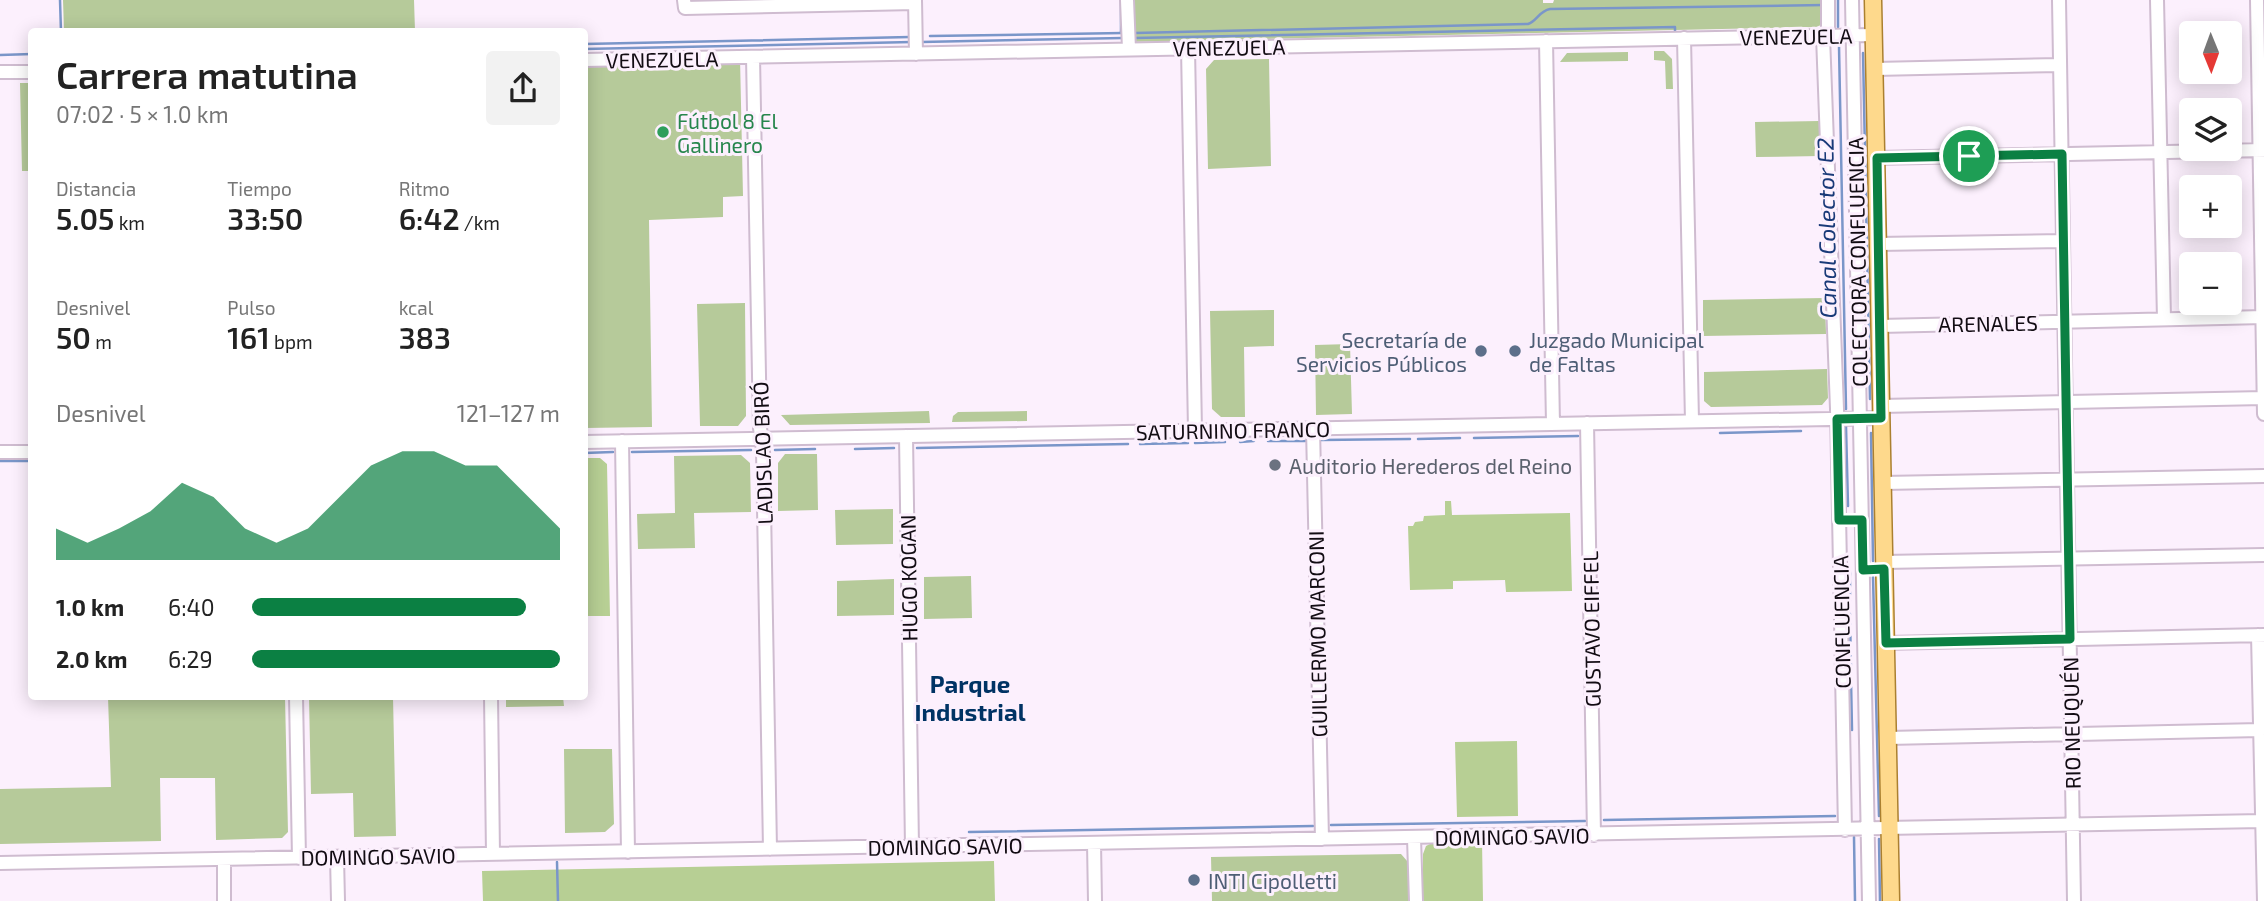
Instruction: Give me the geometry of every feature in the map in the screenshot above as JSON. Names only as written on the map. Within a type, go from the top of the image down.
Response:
[{"type":"main road","points":[[1873,0],[1891,901]]},
{"type":"street","points":[[684,0],[685,8],[915,2],[916,54]]},
{"type":"street","points":[[1127,0],[1129,49]]},
{"type":"street","name":"CONFLUENCIA","points":[[1828,0],[1826,36],[1837,419],[1844,830]]},
{"type":"street","name":"COLECTORA CONFLUENCIA","points":[[1852,0],[1869,901]]},
{"type":"street","name":"RIO NEUQUÉN","points":[[2059,0],[2074,901]]},
{"type":"street","points":[[2157,0],[2164,319]]},
{"type":"street","points":[[2257,0],[2261,65],[2264,414]]},
{"type":"street","name":"VENEZUELA","points":[[588,60],[1874,35]]},
{"type":"street","points":[[1684,38],[1692,421]]},
{"type":"street","points":[[1546,41],[1553,424]]},
{"type":"street","points":[[1188,48],[1195,430]]},
{"type":"street","name":"LADISLAO BIRÓ","points":[[753,57],[770,849]]},
{"type":"street","points":[[1875,69],[2060,65]]},
{"type":"street","points":[[0,72],[28,72]]},
{"type":"street","points":[[1877,158],[2262,150]]},
{"type":"street","points":[[1878,244],[2063,241]]},
{"type":"street","name":"ARENALES","points":[[1880,326],[2263,317]]},
{"type":"street","name":"SATURNINO FRANCO","points":[[588,442],[1837,419],[1860,418],[1881,412],[2066,402],[2264,398]]},
{"type":"street","name":"GUSTAVO EIFFEL","points":[[1587,423],[1594,835]]},
{"type":"street","name":"GUILLERMO MARCONI","points":[[1313,428],[1322,839]]},
{"type":"street","name":"HUGO KOGAN","points":[[906,436],[912,847]]},
{"type":"street","points":[[622,441],[628,852]]},
{"type":"street","points":[[0,452],[28,452]]},
{"type":"street","points":[[1883,483],[2264,476]]},
{"type":"street","points":[[1839,520],[1862,520]]},
{"type":"street","points":[[1863,570],[1884,566],[2068,558],[2264,555]]},
{"type":"street","points":[[1886,643],[2261,635],[2263,901]]},
{"type":"street","points":[[296,700],[299,858]]},
{"type":"street","points":[[491,700],[493,854]]},
{"type":"street","points":[[1888,738],[2260,730]]},
{"type":"street","name":"DOMINGO SAVIO","points":[[0,863],[2262,821]]},
{"type":"street","points":[[1414,838],[1416,901]]},
{"type":"street","points":[[1094,844],[1095,901]]},
{"type":"street","points":[[337,857],[338,901]]},
{"type":"street","points":[[223,859],[224,901]]},
{"type":"green space","points":[[63,0],[414,0],[415,28],[64,28]]},
{"type":"green space","points":[[1126,0],[1543,0],[1543,3],[1553,3],[1554,0],[1822,0],[1821,25],[1816,27],[1126,42]]},
{"type":"green space","points":[[1654,51],[1664,51],[1672,59],[1673,89],[1666,89],[1665,61],[1654,60]]},
{"type":"green space","points":[[1628,52],[1628,61],[1560,62],[1567,53]]},
{"type":"green space","name":"Fútbol 8 El Gallinero","points":[[740,58],[743,196],[723,197],[723,217],[649,220],[652,427],[588,428],[588,61]]},
{"type":"green space","points":[[1269,59],[1271,166],[1208,169],[1206,69],[1214,60]]},
{"type":"green space","points":[[20,83],[28,83],[28,171],[22,171]]},
{"type":"green space","points":[[1819,121],[1820,156],[1756,157],[1755,122]]},
{"type":"green space","points":[[1825,298],[1826,334],[1703,336],[1703,300]]},
{"type":"green space","points":[[745,303],[746,416],[738,426],[700,426],[697,304]]},
{"type":"green space","points":[[1274,310],[1274,346],[1244,347],[1245,417],[1221,417],[1212,409],[1210,311]]},
{"type":"green space","points":[[1350,344],[1352,414],[1316,415],[1315,345]]},
{"type":"green space","points":[[1827,369],[1828,398],[1822,405],[1711,407],[1704,401],[1704,372]]},
{"type":"green space","points":[[929,411],[930,423],[790,425],[781,415]]},
{"type":"green space","points":[[1027,411],[1027,421],[952,422],[953,416],[958,412]]},
{"type":"green space","points":[[785,454],[817,454],[818,510],[778,511],[778,463]]},
{"type":"green space","points":[[741,455],[750,463],[751,512],[694,513],[695,548],[638,549],[637,514],[675,513],[674,456]]},
{"type":"green space","points":[[588,458],[600,458],[607,464],[610,616],[588,616]]},
{"type":"green space","points":[[1445,501],[1451,501],[1452,515],[1570,513],[1572,591],[1506,592],[1505,580],[1453,581],[1453,589],[1410,590],[1408,526],[1423,521],[1424,516],[1445,515]]},
{"type":"green space","points":[[893,509],[893,544],[836,545],[835,510]]},
{"type":"green space","points":[[971,576],[972,618],[924,619],[924,577]]},
{"type":"green space","points":[[894,579],[894,615],[837,616],[837,581]]},
{"type":"green space","points":[[108,700],[285,700],[288,832],[282,838],[216,840],[215,778],[160,778],[161,841],[0,844],[0,789],[111,787]]},
{"type":"green space","points":[[309,700],[393,700],[396,836],[354,837],[353,793],[311,794]]},
{"type":"green space","points":[[506,700],[563,700],[564,706],[506,707]]},
{"type":"green space","points":[[1517,741],[1518,816],[1457,817],[1455,742]]},
{"type":"green space","points":[[564,749],[612,749],[614,824],[605,832],[565,833]]},
{"type":"green space","points":[[1482,841],[1483,901],[1423,901],[1423,854],[1426,846],[1434,842]]},
{"type":"green space","points":[[1401,854],[1408,862],[1409,901],[1212,901],[1211,857]]},
{"type":"green space","points":[[994,861],[995,901],[483,901],[482,871]]},
{"type":"waterway","points":[[60,0],[61,28]]},
{"type":"waterway","points":[[1121,0],[1121,33]]},
{"type":"waterway","name":"Canal Colector E2","points":[[1838,0],[1838,27]]},
{"type":"waterway","points":[[1135,33],[1528,24],[1550,9],[1824,5]]},
{"type":"waterway","points":[[1134,38],[1675,27],[1675,35]]},
{"type":"waterway","points":[[930,36],[1123,33]]},
{"type":"waterway","points":[[588,44],[910,37]]},
{"type":"waterway","points":[[921,42],[1123,38]]},
{"type":"waterway","points":[[588,49],[912,42]]},
{"type":"waterway","name":"Canal Colector E2","points":[[1839,46],[1846,409]]},
{"type":"waterway","points":[[1863,53],[1870,399]]},
{"type":"waterway","points":[[0,55],[28,54]]},
{"type":"waterway","name":"Canal Colector E2","points":[[1846,426],[1848,506]]},
{"type":"waterway","points":[[1720,433],[1801,431]]},
{"type":"waterway","points":[[1871,433],[1873,561]]},
{"type":"waterway","points":[[1474,438],[1578,436]]},
{"type":"waterway","points":[[1418,439],[1460,438]]},
{"type":"waterway","points":[[1321,440],[1410,439]]},
{"type":"waterway","points":[[1240,442],[1254,441]]},
{"type":"waterway","points":[[1268,441],[1305,441]]},
{"type":"waterway","points":[[1195,443],[1225,442]]},
{"type":"waterway","points":[[1140,444],[1188,443]]},
{"type":"waterway","points":[[917,448],[1128,444]]},
{"type":"waterway","points":[[855,449],[894,448]]},
{"type":"waterway","points":[[775,450],[815,449]]},
{"type":"waterway","points":[[632,452],[751,450]]},
{"type":"waterway","points":[[588,453],[613,452]]},
{"type":"waterway","points":[[0,461],[28,461]]},
{"type":"waterway","name":"Canal Colector E2","points":[[1850,572],[1850,605]]},
{"type":"waterway","points":[[1873,577],[1879,816]]},
{"type":"waterway","name":"Canal Colector E2","points":[[1850,614],[1851,672]]},
{"type":"waterway","name":"Canal Colector E2","points":[[1851,680],[1852,730]]},
{"type":"waterway","points":[[1604,820],[1835,816]]},
{"type":"waterway","points":[[1331,825],[1585,821]]},
{"type":"waterway","points":[[969,832],[1313,826]]},
{"type":"waterway","name":"Canal Colector E2","points":[[1854,837],[1855,901]]},
{"type":"waterway","points":[[1879,839],[1880,901]]},
{"type":"waterway","points":[[557,862],[558,901]]},
{"type":"place","name":"Fútbol 8 El Gallinero","points":[[663,132]]},
{"type":"place","name":"Secretaría de Servicios Públicos","points":[[1481,351]]},
{"type":"place","name":"Juzgado Municipal de Faltas","points":[[1515,351]]},
{"type":"place","name":"Auditorio Herederos del Reino","points":[[1275,465]]},
{"type":"place","name":"INTI Cipolletti","points":[[1194,880]]},
{"type":"district","name":"Parque Industrial","points":[[970,697]]},
{"type":"route","points":[[2062,154],[2070,639],[1886,643],[1884,569],[1863,570],[1862,520],[1839,520],[1837,419],[1881,418],[1877,158],[1969,156],[2062,154]]}]
